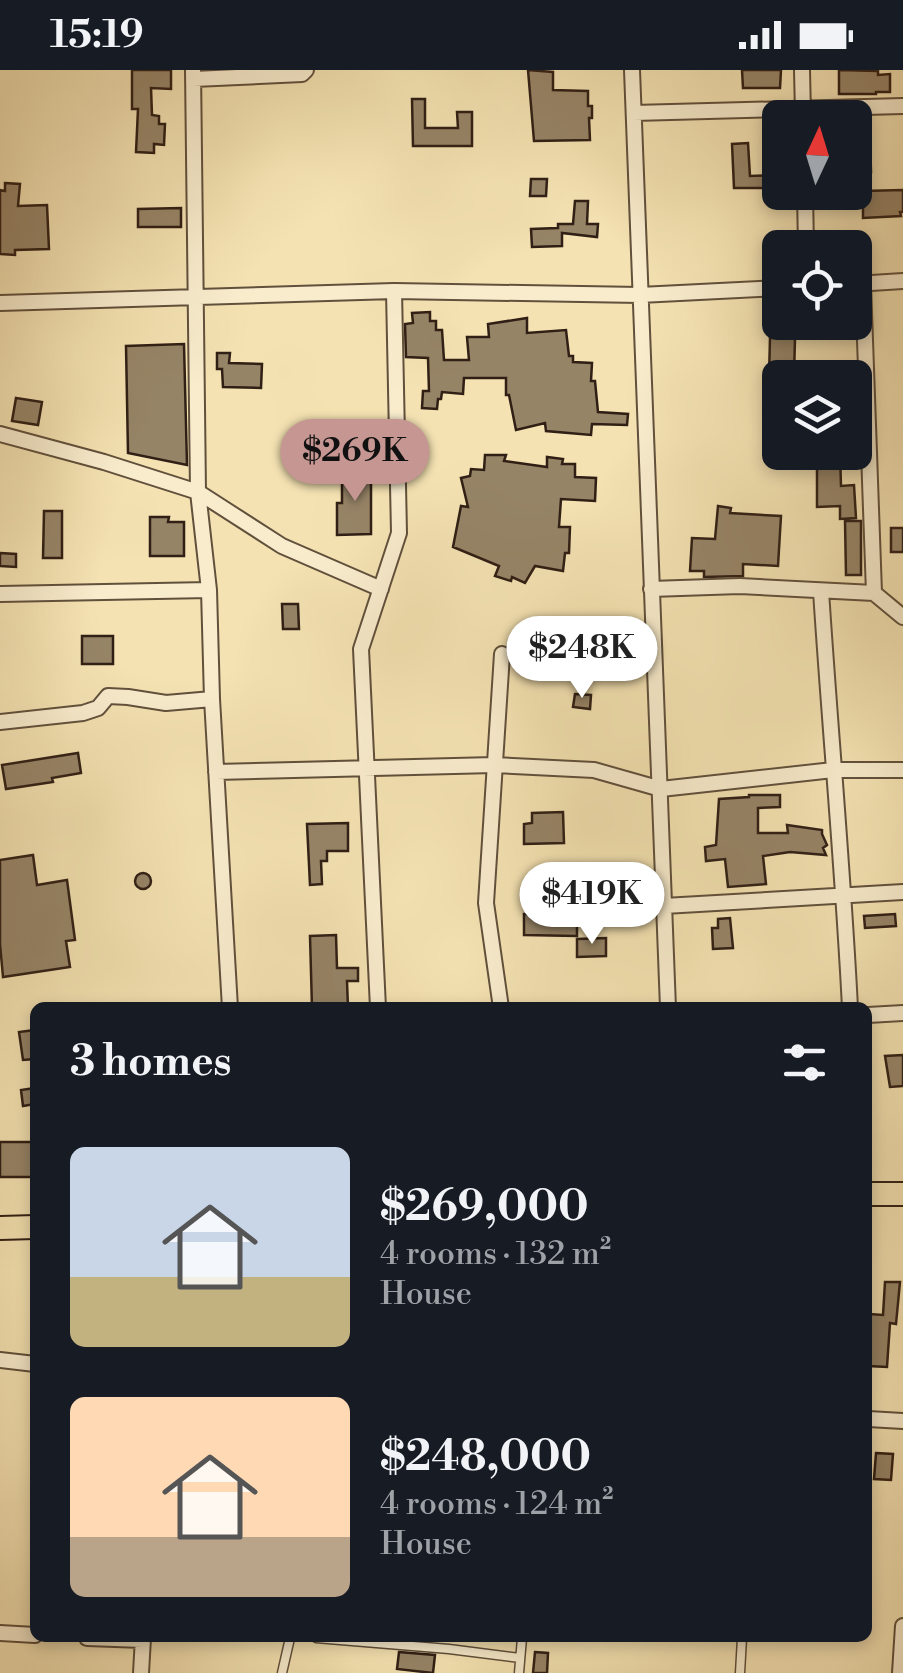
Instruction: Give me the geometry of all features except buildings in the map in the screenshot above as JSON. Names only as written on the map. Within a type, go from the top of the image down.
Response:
[{"type":"highway","points":[[872,1194],[903,1194]]},
{"type":"highway","points":[[0,1228],[30,1227]]},
{"type":"street","points":[[230,1002],[209,590],[198,492],[194,74],[302,74],[306,70]]},
{"type":"street","points":[[632,70],[668,1002]]},
{"type":"street","points":[[802,70],[803,100]]},
{"type":"street","points":[[872,108],[903,106]]},
{"type":"street","points":[[634,113],[762,113]]},
{"type":"street","points":[[872,283],[903,282]]},
{"type":"street","points":[[0,302],[394,291],[640,295],[762,289]]},
{"type":"street","points":[[378,1002],[361,649],[399,533],[394,291]]},
{"type":"street","points":[[862,340],[874,593]]},
{"type":"street","points":[[0,434],[198,492],[282,546],[381,589]]},
{"type":"street","points":[[651,589],[740,586],[874,593],[903,617]]},
{"type":"street","points":[[0,594],[209,590]]},
{"type":"street","points":[[822,590],[850,1002]]},
{"type":"street","points":[[500,1002],[486,904],[502,654]]},
{"type":"street","points":[[0,722],[83,713],[98,708],[108,696],[166,703],[212,699]]},
{"type":"street","points":[[216,772],[494,765],[594,770],[661,790],[833,770],[903,770]]},
{"type":"street","points":[[664,906],[903,892]]},
{"type":"street","points":[[872,1015],[903,1014]]},
{"type":"street","points":[[0,1360],[30,1363]]},
{"type":"street","points":[[872,1419],[903,1421]]},
{"type":"street","points":[[900,1673],[903,1626]]},
{"type":"street","points":[[0,1633],[30,1635]]},
{"type":"street","points":[[141,1673],[143,1642]]},
{"type":"lane","points":[[282,1673],[289,1642]]},
{"type":"lane","points":[[365,1642],[520,1658]]},
{"type":"lane","points":[[519,1673],[522,1642]]},
{"type":"lane","points":[[740,1673],[742,1642]]}]
